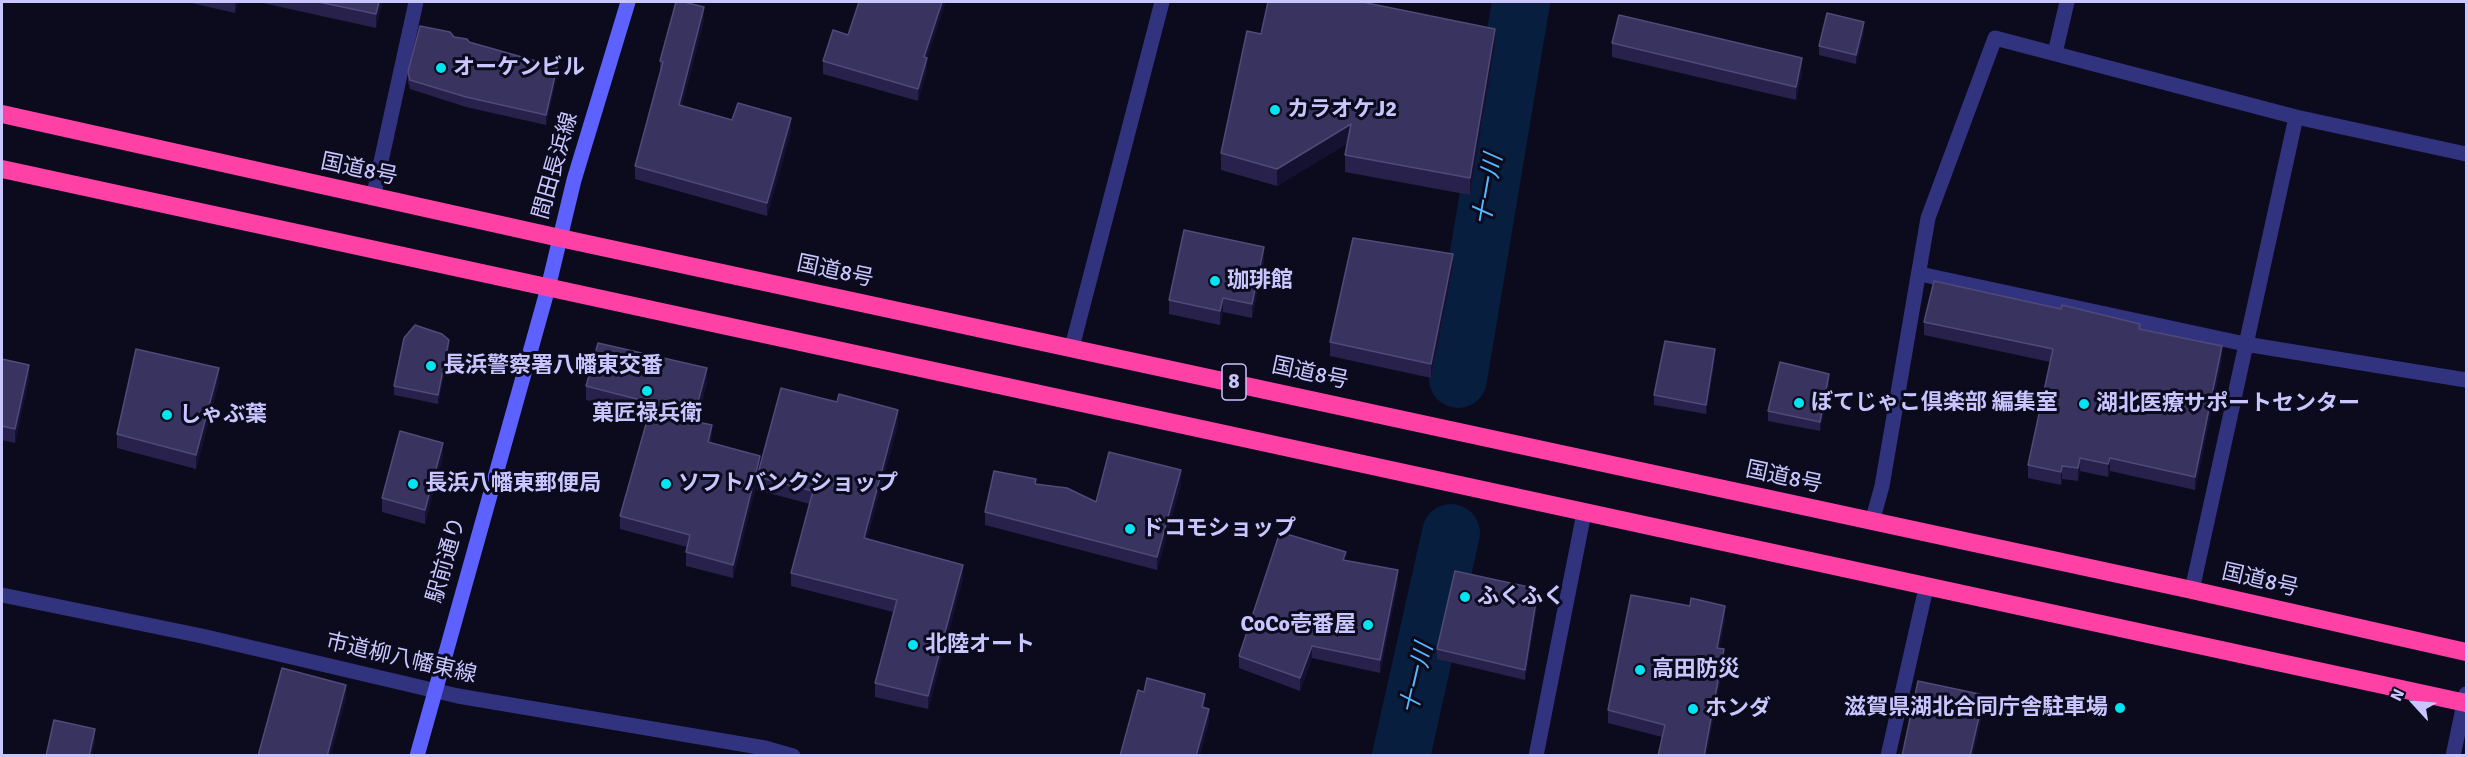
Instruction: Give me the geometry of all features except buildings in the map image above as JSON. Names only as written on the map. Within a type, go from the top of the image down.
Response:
[{"type":"highway","name":"国道8号","points":[[2,114],[373,198],[491,221],[560,238],[2192,590],[2466,652]]},
{"type":"highway","name":"8","points":[[2,169],[1926,588],[2466,700]]},
{"type":"main road","name":"間田長浜線","points":[[560,238],[628,2]]},
{"type":"main road","name":"駅前通り","points":[[417,756],[433,691],[548,288],[560,238]]},
{"type":"street","points":[[373,198],[416,2]]},
{"type":"street","points":[[1071,347],[1162,2]]},
{"type":"street","points":[[2055,53],[2067,2]]},
{"type":"street","points":[[1872,522],[1882,486],[1928,218],[1995,38],[2296,117],[2466,154]]},
{"type":"street","points":[[2192,590],[2296,117]]},
{"type":"street","points":[[1920,274],[2245,344],[2466,380]]},
{"type":"street","points":[[1536,756],[1584,513]]},
{"type":"street","points":[[1888,756],[1926,588]]},
{"type":"street","name":"市道柳八幡東線","points":[[2,596],[202,636],[433,691],[765,748],[793,756]]},
{"type":"street","points":[[2453,756],[2466,700]]},
{"type":"waterway","name":"十一川","points":[[1458,379],[1521,2]]},
{"type":"waterway","name":"十一川","points":[[1401,756],[1451,533]]},
{"type":"place","name":"オーケンビル","points":[[441,68]]},
{"type":"place","name":"カラオケJ2","points":[[1275,110]]},
{"type":"place","name":"珈琲館","points":[[1215,281]]},
{"type":"place","name":"長浜警察署八幡東交番","points":[[431,366]]},
{"type":"place","name":"菓匠禄兵衛","points":[[647,391]]},
{"type":"place","name":"ぼてじゃこ倶楽部 編集室","points":[[1799,403]]},
{"type":"place","name":"湖北医療サポートセンター","points":[[2084,404]]},
{"type":"place","name":"しゃぶ葉","points":[[167,415]]},
{"type":"place","name":"長浜八幡東郵便局","points":[[413,484]]},
{"type":"place","name":"ソフトバンクショップ","points":[[666,484]]},
{"type":"place","name":"ドコモショップ","points":[[1130,529]]},
{"type":"place","name":"ふくふく","points":[[1465,597]]},
{"type":"place","name":"CoCo壱番屋","points":[[1368,625]]},
{"type":"place","name":"北陸オート","points":[[913,645]]},
{"type":"place","name":"高田防災","points":[[1640,670]]},
{"type":"place","name":"滋賀県湖北合同庁舎駐車場","points":[[2120,708]]},
{"type":"place","name":"ホンダ","points":[[1693,709]]}]
